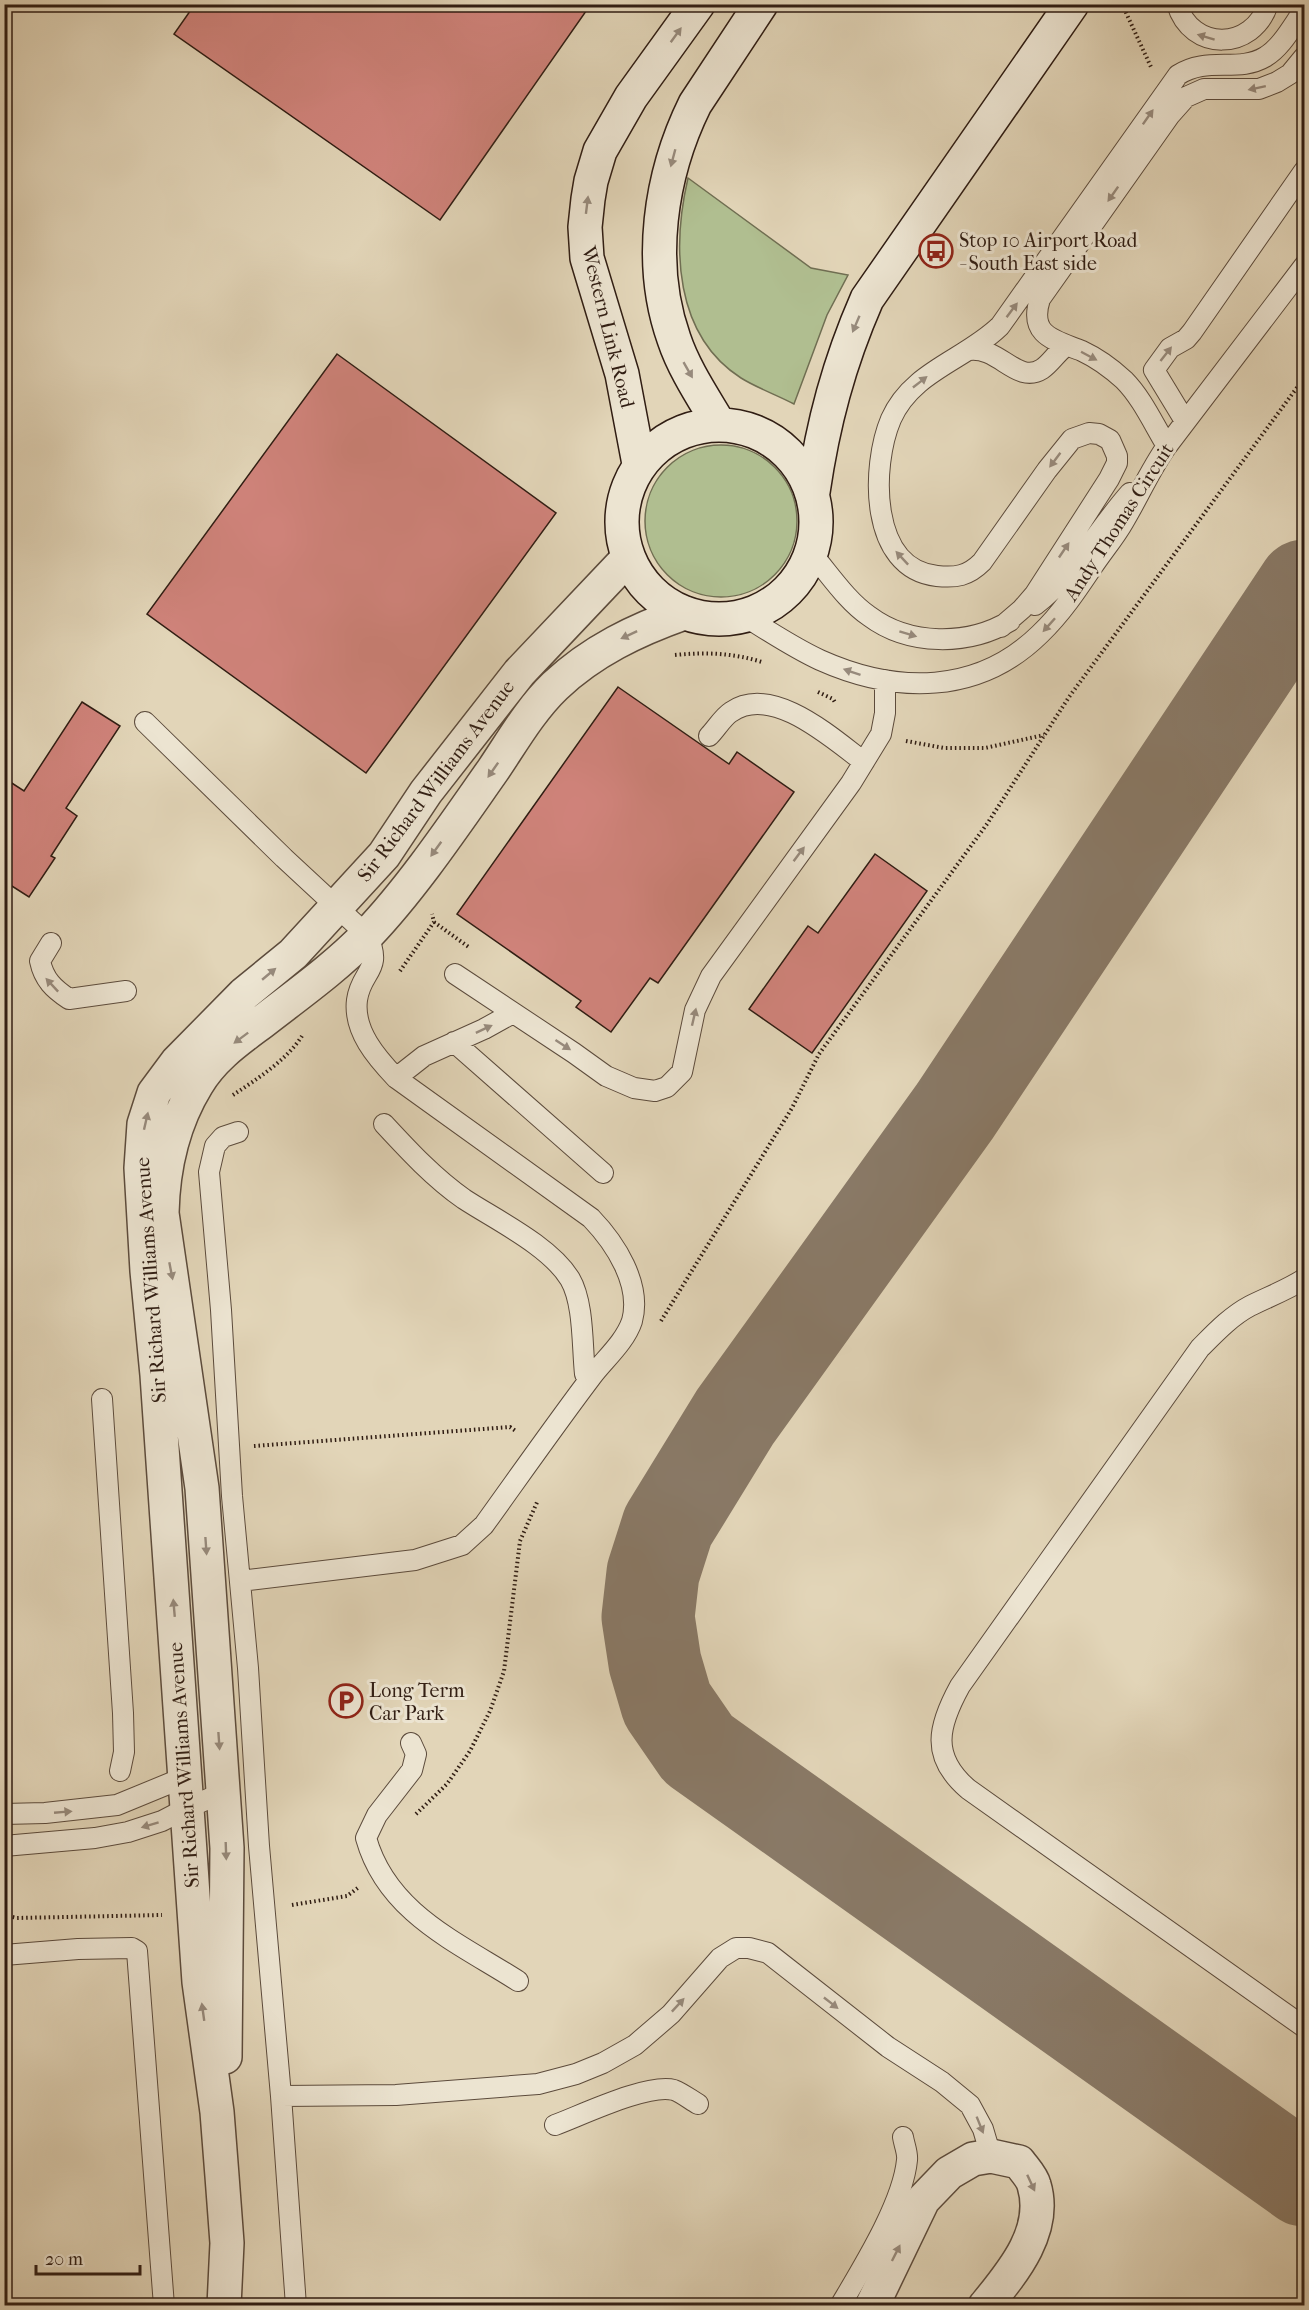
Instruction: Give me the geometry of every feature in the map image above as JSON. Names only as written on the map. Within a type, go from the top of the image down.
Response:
[{"type":"street","name":"Western Link Road","points":[[639,464],[622,374],[587,258],[585,226],[588,199],[600,151],[632,97],[698,4]]},
{"type":"street","points":[[719,424],[674,341],[662,292],[659,265],[660,234],[666,187],[676,148],[688,117],[761,4]]},
{"type":"street","points":[[813,492],[828,408],[850,337],[867,299],[883,272],[1073,4]]},
{"type":"street","points":[[719,424],[750,429],[777,443],[799,465],[813,492],[818,524],[812,554],[797,582],[774,603],[746,617],[715,620],[684,613],[660,600],[641,582],[628,558],[622,532],[623,505],[639,464],[667,440],[692,428],[719,424]]},
{"type":"street","name":"Sir Richard Williams Avenue","points":[[224,2306],[227,2242],[217,2112],[199,1982],[157,1375],[147,1270],[141,1168],[144,1124],[154,1093],[177,1062],[244,994],[293,954],[384,855],[426,792],[519,673],[628,558]]},
{"type":"street","name":"Sir Richard Williams Avenue","points":[[217,2112],[225,2063],[227,1848],[202,1488],[192,1406],[162,1213],[163,1179],[170,1149],[182,1115],[197,1084],[210,1066],[228,1047],[336,965],[367,935],[433,854],[531,714],[554,688],[574,670],[612,643],[684,613]]},
{"type":"street","points":[[872,2306],[923,2200],[949,2173],[973,2159],[991,2156],[1019,2162],[1034,2184],[1038,2212],[1031,2241],[993,2301]]},
{"type":"lane","points":[[1177,4],[1186,24],[1197,34],[1211,40],[1245,35],[1261,21],[1268,4]]},
{"type":"lane","points":[[1001,627],[1022,609],[1041,585],[1109,479],[1117,463],[1115,447],[1105,437],[1089,432],[1072,440],[988,555],[974,570],[958,577],[930,576],[914,570],[899,557],[889,542],[883,525],[878,479],[880,450],[892,418],[910,389],[940,366],[986,339],[1010,314],[1178,75],[1196,66],[1253,62],[1265,57],[1280,43],[1305,10]]},
{"type":"lane","points":[[1167,446],[1123,379],[1098,360],[1050,339],[1039,326],[1037,308],[1040,298],[1170,115],[1186,97],[1204,89],[1259,89],[1290,74],[1305,57]]},
{"type":"lane","points":[[1185,421],[1154,370],[1170,348],[1186,339],[1192,332],[1305,171]]},
{"type":"lane","name":"Andy Thomas Circuit","points":[[746,617],[791,645],[821,660],[858,674],[885,680],[907,683],[951,682],[967,679],[1017,654],[1040,635],[1066,605],[1124,521],[1150,471],[1167,446],[1305,266]]},
{"type":"lane","points":[[969,350],[985,350],[1018,371],[1031,373],[1045,368],[1066,346]]},
{"type":"lane","points":[[812,554],[868,616],[890,628],[914,636],[943,639],[972,638],[1001,627],[1025,613],[1052,592],[1072,569],[1115,510],[1150,471]]},
{"type":"lane","points":[[455,974],[606,1076],[634,1088],[655,1090],[667,1087],[682,1072],[695,1010],[711,976],[851,783],[880,734],[885,713],[885,680]]},
{"type":"lane","points":[[709,736],[731,711],[752,703],[776,705],[808,722],[864,762]]},
{"type":"lane","points":[[145,722],[367,935],[373,948],[374,963],[357,1000],[359,1021],[367,1041],[396,1078],[591,1218],[610,1238],[630,1281],[632,1320],[620,1343],[588,1382],[484,1525],[462,1545],[415,1560],[240,1581]]},
{"type":"lane","points":[[51,944],[40,961],[42,973],[52,987],[69,999],[126,991]]},
{"type":"lane","points":[[396,1078],[424,1056],[513,1013]]},
{"type":"lane","points":[[454,1042],[603,1173]]},
{"type":"lane","points":[[384,1124],[437,1178],[538,1247],[560,1267],[570,1280],[578,1305],[585,1374]]},
{"type":"lane","points":[[238,1132],[223,1137],[215,1146],[209,1172],[221,1310],[232,1496],[248,1668],[264,1909],[281,2096],[296,2306]]},
{"type":"lane","points":[[1305,1279],[1282,1293],[1249,1307],[1221,1327],[1200,1348],[960,1686],[948,1708],[940,1732],[945,1761],[951,1772],[968,1789],[1305,2027]]},
{"type":"lane","points":[[102,1399],[123,1713],[124,1752],[120,1771]]},
{"type":"lane","points":[[411,1743],[416,1754],[412,1770],[377,1815],[366,1838],[372,1860],[409,1908],[428,1924],[518,1981]]},
{"type":"lane","points":[[4,1814],[54,1812],[117,1805],[186,1792],[222,1793]]},
{"type":"lane","points":[[4,1846],[95,1838],[128,1832],[162,1821],[186,1792]]},
{"type":"lane","points":[[4,1955],[78,1949],[132,1948],[137,1951],[164,2306]]},
{"type":"lane","points":[[281,2096],[396,2095],[538,2084],[576,2074],[603,2063],[635,2045],[671,2014],[720,1958],[736,1948],[749,1948],[768,1953],[888,2047],[942,2082],[970,2105],[983,2129],[991,2156]]},
{"type":"lane","points":[[555,2125],[622,2099],[657,2089],[674,2090],[698,2104]]},
{"type":"lane","points":[[840,2306],[869,2256],[900,2190],[908,2158],[903,2137]]},
{"type":"path","points":[[654,1330],[792,1108],[819,1054],[987,824],[1076,688],[1305,378]]},
{"type":"path","points":[[664,656],[705,652],[741,656],[769,664]]},
{"type":"path","points":[[812,689],[832,699],[838,708]]},
{"type":"path","points":[[902,740],[944,748],[985,748],[1045,735]]},
{"type":"path","points":[[431,910],[434,922],[470,948]]},
{"type":"path","points":[[394,980],[434,922]]},
{"type":"path","points":[[224,1100],[265,1072],[297,1044],[303,1035]]},
{"type":"path","points":[[248,1446],[510,1427],[519,1433]]},
{"type":"path","points":[[408,1822],[447,1784],[470,1751],[490,1711],[504,1671],[520,1540],[543,1491]]},
{"type":"path","points":[[264,1909],[347,1896],[379,1872]]},
{"type":"path","points":[[4,1915],[17,1918],[194,1914]]},
{"type":"green space","points":[[688,178],[811,268],[848,275],[827,315],[794,404],[741,378],[719,360],[702,338],[683,288],[680,260],[680,232]]},
{"type":"green space","points":[[721,445],[750,451],[775,467],[791,492],[797,521],[791,550],[775,575],[750,591],[721,597],[692,591],[667,575],[651,550],[645,521],[651,492],[667,467],[692,451]]},
{"type":"building","points":[[195,4],[591,4],[440,220],[174,34]]},
{"type":"building","points":[[337,354],[556,513],[366,773],[147,614]]},
{"type":"building","points":[[618,687],[729,764],[737,752],[794,792],[658,983],[650,978],[611,1032],[576,1007],[581,1001],[457,914]]},
{"type":"building","points":[[82,702],[120,726],[66,808],[77,816],[51,856],[55,858],[29,897],[4,881],[4,778],[24,791]]},
{"type":"building","points":[[875,854],[927,891],[812,1053],[749,1009],[808,926],[818,933]]},
{"type":"taxiway","points":[[1304,586],[955,1111],[735,1417],[668,1526],[653,1573],[648,1617],[655,1663],[667,1704],[698,1749],[1304,2180]]},
{"type":"place","name":"Stop 10 Airport Road - South East side","points":[[936,251]]},
{"type":"place","name":"Long Term Car Park","points":[[346,1701]]}]
